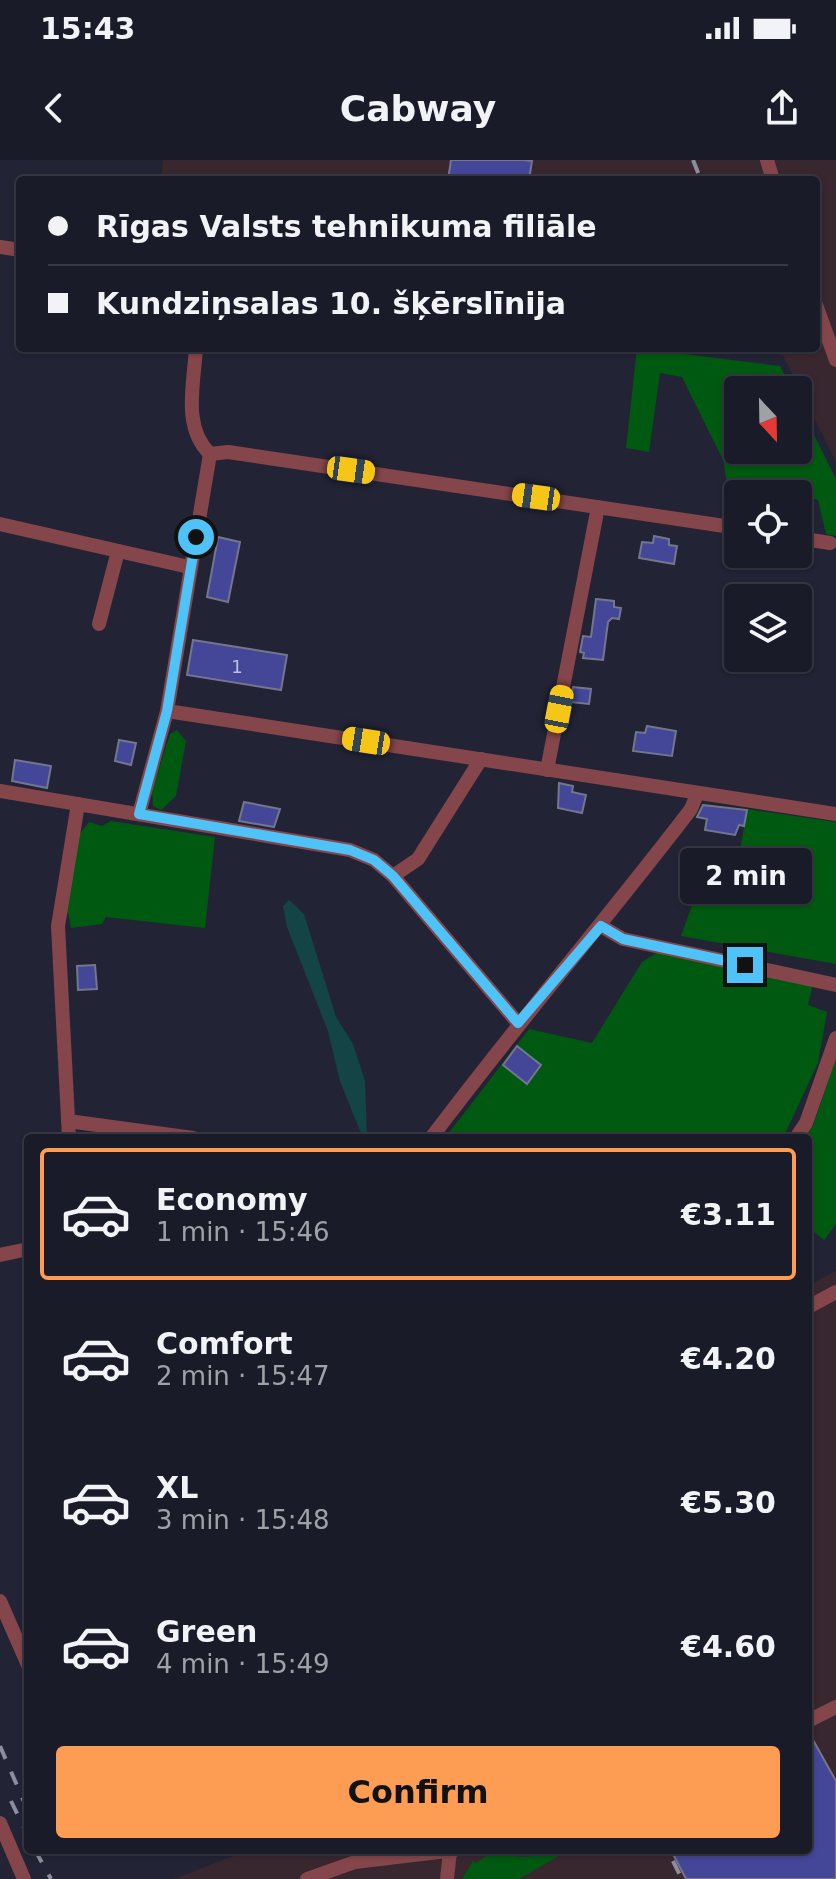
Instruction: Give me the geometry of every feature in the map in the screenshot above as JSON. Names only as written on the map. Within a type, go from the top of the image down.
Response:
[{"type":"street","points":[[820,316],[836,360]]},
{"type":"street","points":[[196,352],[194,436],[210,454]]},
{"type":"street","points":[[210,454],[228,452],[724,526]]},
{"type":"street","points":[[139,814],[167,711],[210,454]]},
{"type":"street","points":[[547,770],[598,507]]},
{"type":"street","points":[[0,524],[189,567]]},
{"type":"street","points":[[812,540],[830,543]]},
{"type":"street","points":[[99,624],[118,551]]},
{"type":"street","points":[[167,711],[836,814]]},
{"type":"street","points":[[393,876],[418,859],[481,759]]},
{"type":"street","points":[[0,791],[350,850],[374,860],[393,876],[518,1023]]},
{"type":"street","points":[[434,1134],[518,1023],[601,926],[691,809],[697,794]]},
{"type":"street","points":[[69,1134],[58,926],[78,804]]},
{"type":"street","points":[[601,926],[623,939],[836,985]]},
{"type":"street","points":[[799,1134],[806,1123],[836,1038]]},
{"type":"street","points":[[68,1121],[164,1134]]},
{"type":"street","points":[[0,1255],[24,1250]]},
{"type":"street","points":[[812,1305],[836,1292]]},
{"type":"street","points":[[0,1601],[24,1656]]},
{"type":"street","points":[[812,1719],[836,1707]]},
{"type":"street","points":[[0,1823],[24,1879]]},
{"type":"street","points":[[307,1879],[355,1862],[426,1854]]},
{"type":"street","points":[[447,1879],[451,1854]]},
{"type":"shaded area","points":[[163,160],[836,160],[836,462],[812,414],[812,376],[793,376],[783,355],[764,352],[820,352],[820,176],[161,176]]},
{"type":"shaded area","points":[[289,900],[304,914],[336,1017],[353,1044],[365,1081],[367,1134],[361,1134],[340,1081],[328,1031],[287,927],[283,906]]},
{"type":"shaded area","points":[[836,1271],[836,1879],[174,1879],[239,1854],[812,1854],[812,1284]]},
{"type":"green space","points":[[637,352],[669,352],[780,366],[785,376],[724,376],[724,464],[812,464],[812,431],[836,479],[836,536],[826,534],[818,500],[812,498],[812,480],[726,480],[723,460],[682,377],[660,373],[649,452],[626,448]]},
{"type":"green space","points":[[177,730],[186,741],[176,796],[161,810],[153,806],[152,790],[170,734]]},
{"type":"green space","points":[[747,809],[836,822],[836,964],[681,936],[705,869],[736,875]]},
{"type":"green space","points":[[111,821],[215,837],[205,928],[106,917],[102,924],[71,928],[68,913],[62,912],[75,840],[89,822],[102,826]]},
{"type":"green space","points":[[661,950],[813,984],[808,1005],[827,1012],[818,1063],[785,1134],[448,1134],[529,1029],[592,1043],[642,962]]},
{"type":"green space","points":[[836,1058],[836,1224],[824,1240],[812,1230],[812,1134],[807,1134],[813,1126]]},
{"type":"green space","points":[[489,1854],[524,1857],[562,1854],[519,1879],[462,1879],[473,1861],[476,1863]]},
{"type":"building","points":[[451,160],[532,161],[530,176],[449,176]]},
{"type":"building","points":[[654,536],[669,539],[669,545],[677,546],[674,564],[639,558],[642,542],[653,543]]},
{"type":"building","points":[[218,537],[240,542],[228,602],[207,597]]},
{"type":"building","points":[[596,599],[614,601],[614,607],[621,608],[619,619],[612,618],[608,622],[603,660],[583,658],[584,653],[580,652],[583,636],[591,637]]},
{"type":"building","points":[[193,640],[287,655],[281,690],[187,675]]},
{"type":"building","points":[[573,687],[591,689],[589,704],[571,702]]},
{"type":"building","points":[[647,726],[676,731],[672,756],[633,751],[636,732],[645,733]]},
{"type":"building","points":[[119,740],[136,743],[131,765],[115,761]]},
{"type":"building","points":[[15,760],[51,766],[47,788],[12,781]]},
{"type":"building","points":[[559,783],[573,786],[572,792],[586,795],[582,813],[558,808]]},
{"type":"building","points":[[244,802],[280,809],[274,827],[239,821]]},
{"type":"building","points":[[703,805],[747,810],[744,826],[739,825],[735,835],[705,830],[707,819],[697,817]]},
{"type":"building","points":[[95,965],[97,989],[78,990],[77,966]]},
{"type":"building","points":[[517,1046],[541,1065],[527,1084],[503,1065]]},
{"type":"building","points":[[812,1738],[836,1781],[836,1879],[686,1879],[673,1854],[812,1854]]},
{"type":"railway","points":[[693,160],[699,176]]},
{"type":"railway","points":[[0,1746],[24,1802]]},
{"type":"railway","points":[[11,1801],[24,1828]]},
{"type":"railway","points":[[37,1854],[51,1879]]},
{"type":"railway","points":[[673,1861],[682,1879]]},
{"type":"route","points":[[196,537],[169,681],[167,711],[139,814],[350,850],[374,860],[393,876],[518,1023],[601,926],[623,939],[745,965]]}]
